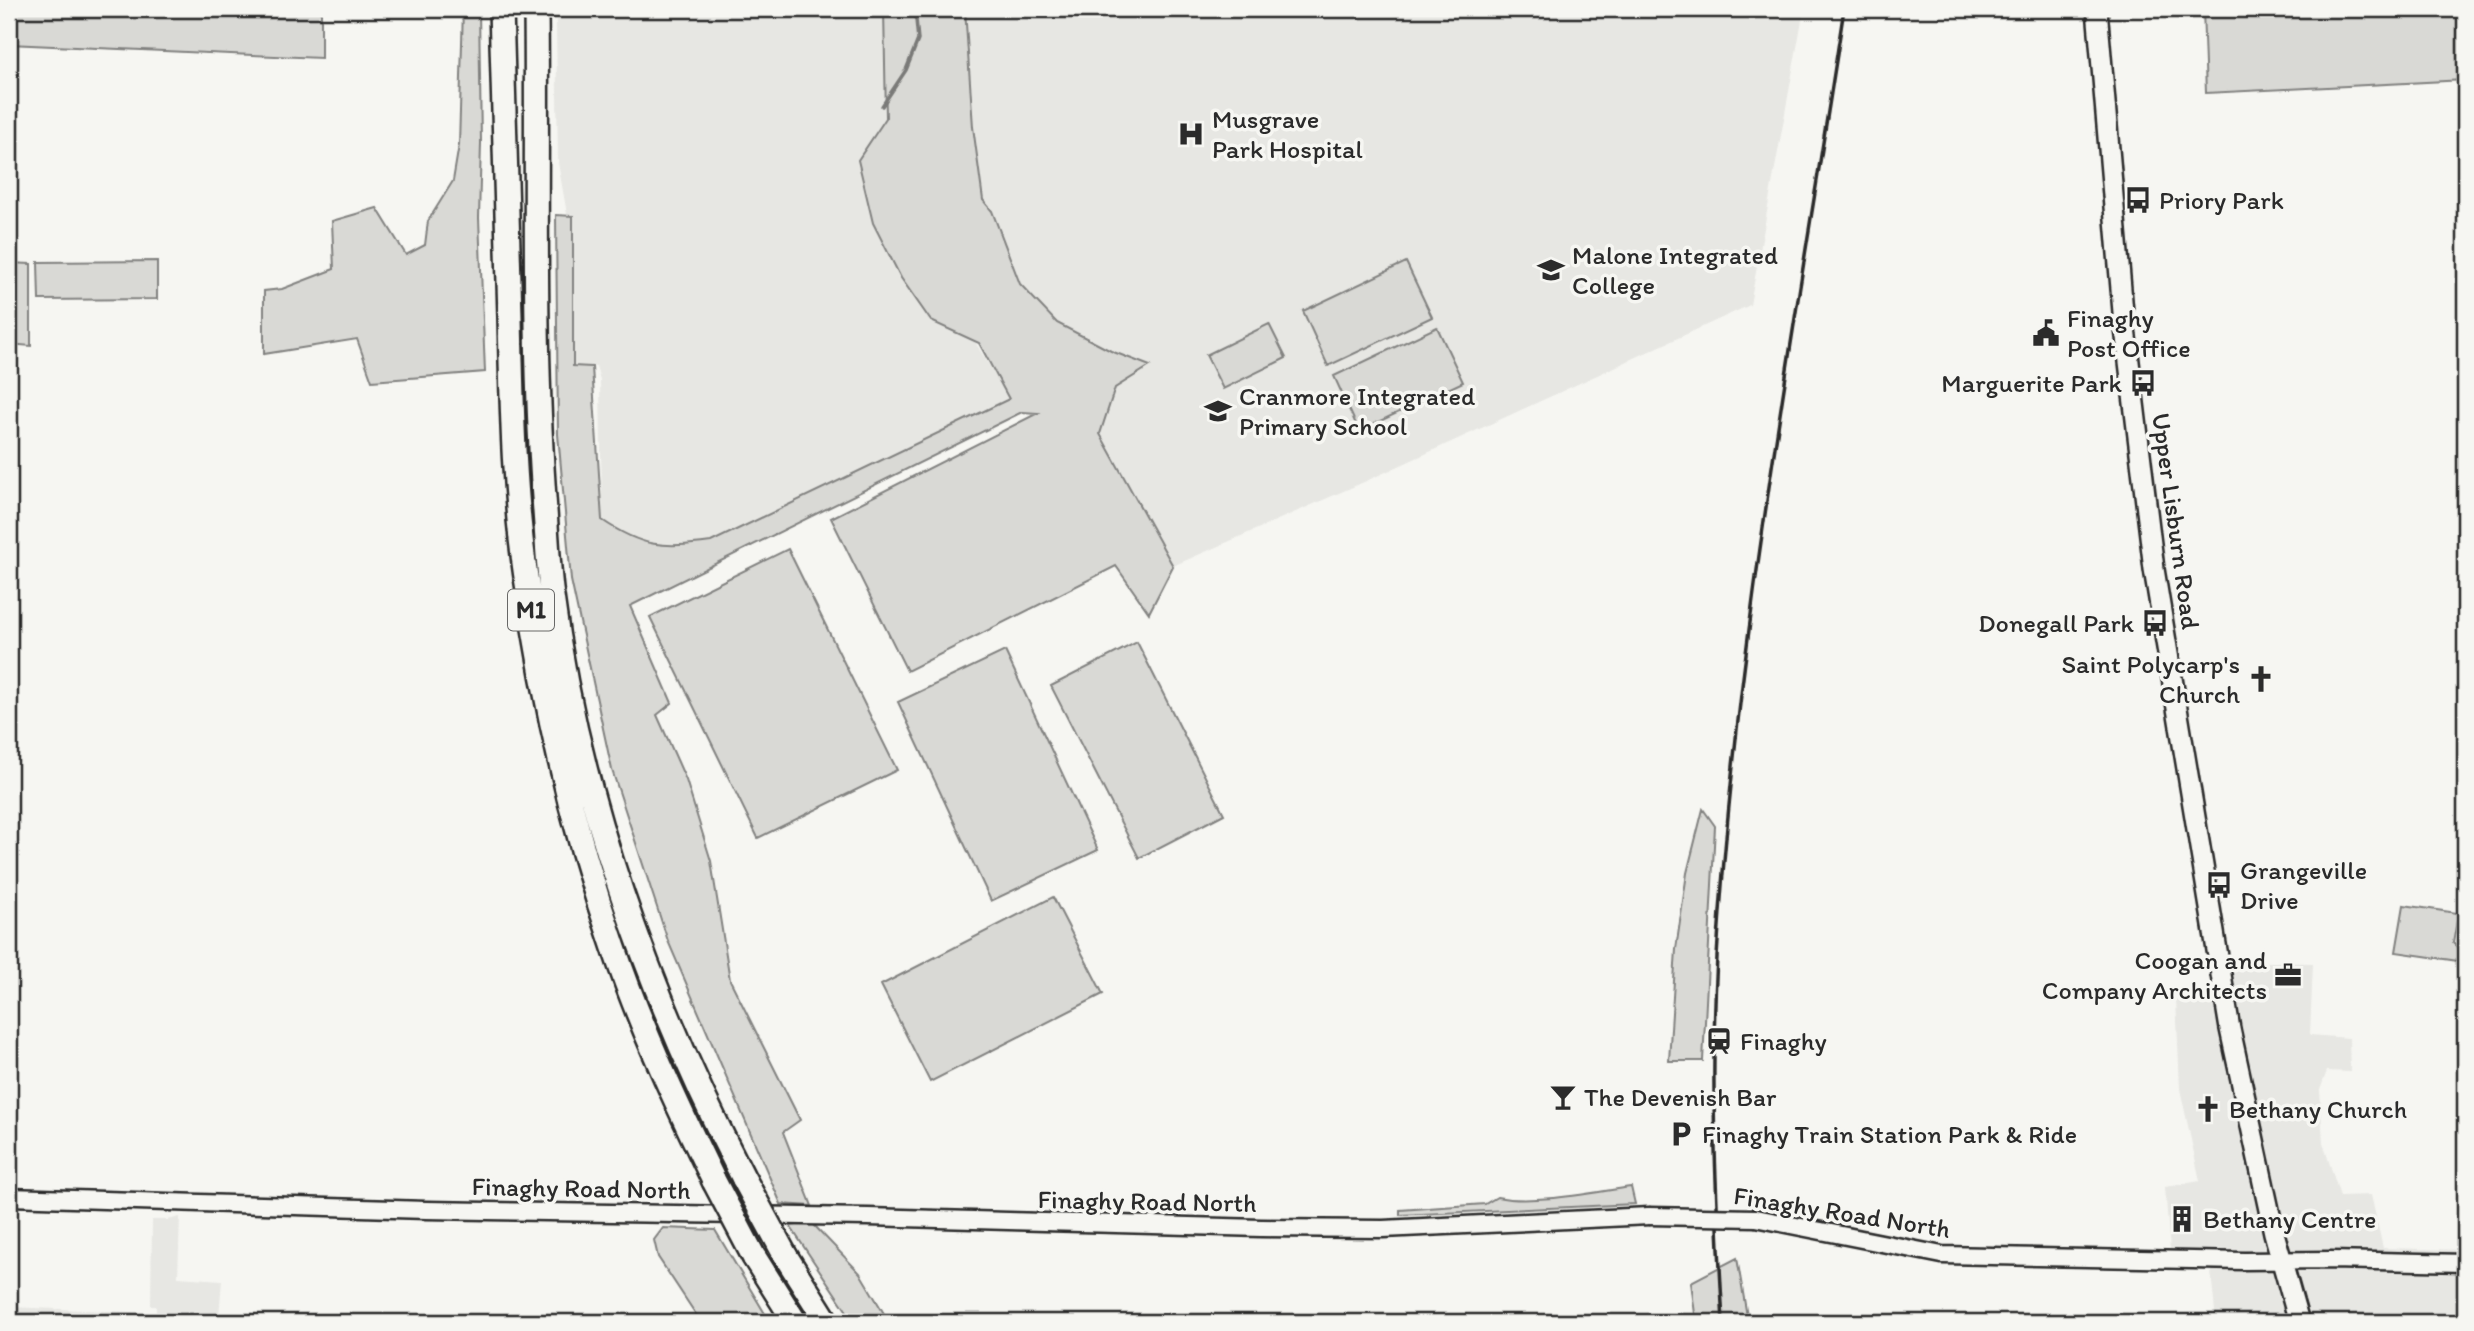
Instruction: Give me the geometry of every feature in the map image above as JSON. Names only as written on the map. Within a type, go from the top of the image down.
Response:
[{"type":"highway","name":"M1","points":[[501,9],[513,425],[525,575],[538,655],[570,800],[589,873],[614,949],[676,1102],[754,1257],[795,1322]]},
{"type":"highway","name":"M1","points":[[537,12],[535,276],[539,432],[551,589],[593,801],[635,931],[705,1104],[785,1255],[827,1322]]},
{"type":"main road","name":"Upper Lisburn Road","points":[[2097,9],[2123,312],[2154,569],[2223,988],[2281,1262],[2299,1322]]},
{"type":"street","name":"Finaghy Road North","points":[[9,1197],[426,1210],[868,1217],[1274,1228],[1391,1228],[1649,1216],[1756,1218],[1942,1255],[2465,1263]]},
{"type":"shaded area","points":[[9,9],[321,9],[321,58],[9,44]]},
{"type":"shaded area","points":[[463,9],[479,9],[479,218],[485,372],[372,381],[357,339],[264,354],[264,291],[282,289],[334,269],[332,221],[377,208],[406,255],[425,245],[428,221],[453,181],[459,145]]},
{"type":"shaded area","points":[[561,9],[909,9],[963,322],[1009,398],[711,543],[670,547],[629,538],[602,520],[600,380],[596,366],[574,365],[574,215],[567,214],[558,163],[556,24]]},
{"type":"shaded area","points":[[884,9],[965,9],[973,127],[983,200],[992,211],[1020,284],[1057,323],[1111,351],[1150,366],[1115,388],[1100,434],[1173,566],[1149,613],[1116,566],[907,671],[831,518],[1038,413],[1022,412],[630,606],[672,703],[657,715],[686,780],[711,861],[730,980],[800,1120],[783,1132],[812,1206],[781,1204],[668,941],[612,770],[571,580],[558,434],[556,215],[573,216],[573,366],[592,367],[602,520],[642,541],[666,545],[711,542],[1009,399],[979,343],[931,321],[901,278],[873,223],[858,160],[886,118]]},
{"type":"shaded area","points":[[953,9],[1804,9],[1750,305],[1364,482],[1173,566],[1100,434],[965,275]]},
{"type":"shaded area","points":[[2203,9],[2465,9],[2465,80],[2206,93]]},
{"type":"shaded area","points":[[157,261],[157,299],[39,300],[38,262]]},
{"type":"shaded area","points":[[1406,262],[1432,317],[1328,366],[1303,311]]},
{"type":"shaded area","points":[[9,263],[31,264],[31,346],[9,344]]},
{"type":"shaded area","points":[[1269,324],[1286,358],[1223,389],[1206,355]]},
{"type":"shaded area","points":[[1437,327],[1463,382],[1359,431],[1334,376]]},
{"type":"shaded area","points":[[788,549],[897,770],[758,838],[650,617]]},
{"type":"shaded area","points":[[1137,642],[1224,814],[1139,858],[1051,686]]},
{"type":"shaded area","points":[[1005,651],[1098,850],[991,901],[898,702]]},
{"type":"shaded area","points":[[1703,809],[1715,826],[1703,1061],[1669,1061],[1676,949],[1687,873]]},
{"type":"shaded area","points":[[1053,897],[1103,994],[930,1082],[881,985]]},
{"type":"shaded area","points":[[2404,905],[2463,914],[2457,921],[2453,943],[2465,949],[2465,962],[2396,952]]},
{"type":"shaded area","points":[[2231,961],[2313,963],[2310,1035],[2349,1038],[2350,1072],[2327,1071],[2320,1090],[2323,1143],[2340,1196],[2371,1195],[2383,1248],[2465,1250],[2465,1322],[2216,1322],[2209,1252],[2170,1250],[2165,1187],[2200,1181],[2180,1089],[2176,998],[2237,997]]},
{"type":"shaded area","points":[[1631,1187],[1635,1204],[1400,1215],[1400,1210],[1485,1204],[1497,1197],[1545,1199]]},
{"type":"shaded area","points":[[180,1217],[178,1277],[222,1280],[219,1316],[211,1315],[211,1322],[9,1322],[9,1307],[156,1313],[156,1306],[151,1306],[152,1220]]},
{"type":"shaded area","points":[[812,1223],[860,1273],[889,1322],[854,1322],[790,1226]]},
{"type":"shaded area","points":[[663,1228],[715,1230],[770,1322],[701,1322],[658,1257],[654,1240]]},
{"type":"shaded area","points":[[1737,1258],[1748,1322],[1696,1322],[1691,1282]]},
{"type":"waterway","points":[[882,106],[906,70],[918,40],[915,9]]},
{"type":"railway","points":[[1723,1322],[1716,1186],[1714,1048],[1717,957],[1726,838],[1753,600],[1844,9]]},
{"type":"place","name":"Musgrave Park Hospital","points":[[1191,134]]},
{"type":"place","name":"Priory Park","points":[[2138,200]]},
{"type":"place","name":"Malone Integrated College","points":[[1551,270]]},
{"type":"place","name":"Finaghy Post Office","points":[[2046,333]]},
{"type":"place","name":"Marguerite Park","points":[[2143,383]]},
{"type":"place","name":"Cranmore Integrated Primary School","points":[[1218,411]]},
{"type":"place","name":"Donegall Park","points":[[2155,623]]},
{"type":"place","name":"Saint Polycarp's Church","points":[[2261,679]]},
{"type":"place","name":"Grangeville Drive","points":[[2219,885]]},
{"type":"place","name":"Coogan and Company Architects","points":[[2288,975]]},
{"type":"place","name":"Finaghy","points":[[1719,1041]]},
{"type":"place","name":"The Devenish Bar","points":[[1563,1097]]},
{"type":"place","name":"Bethany Church","points":[[2208,1109]]},
{"type":"place","name":"Finaghy Train Station Park & Ride","points":[[1681,1134]]},
{"type":"place","name":"Bethany Centre","points":[[2182,1219]]}]
